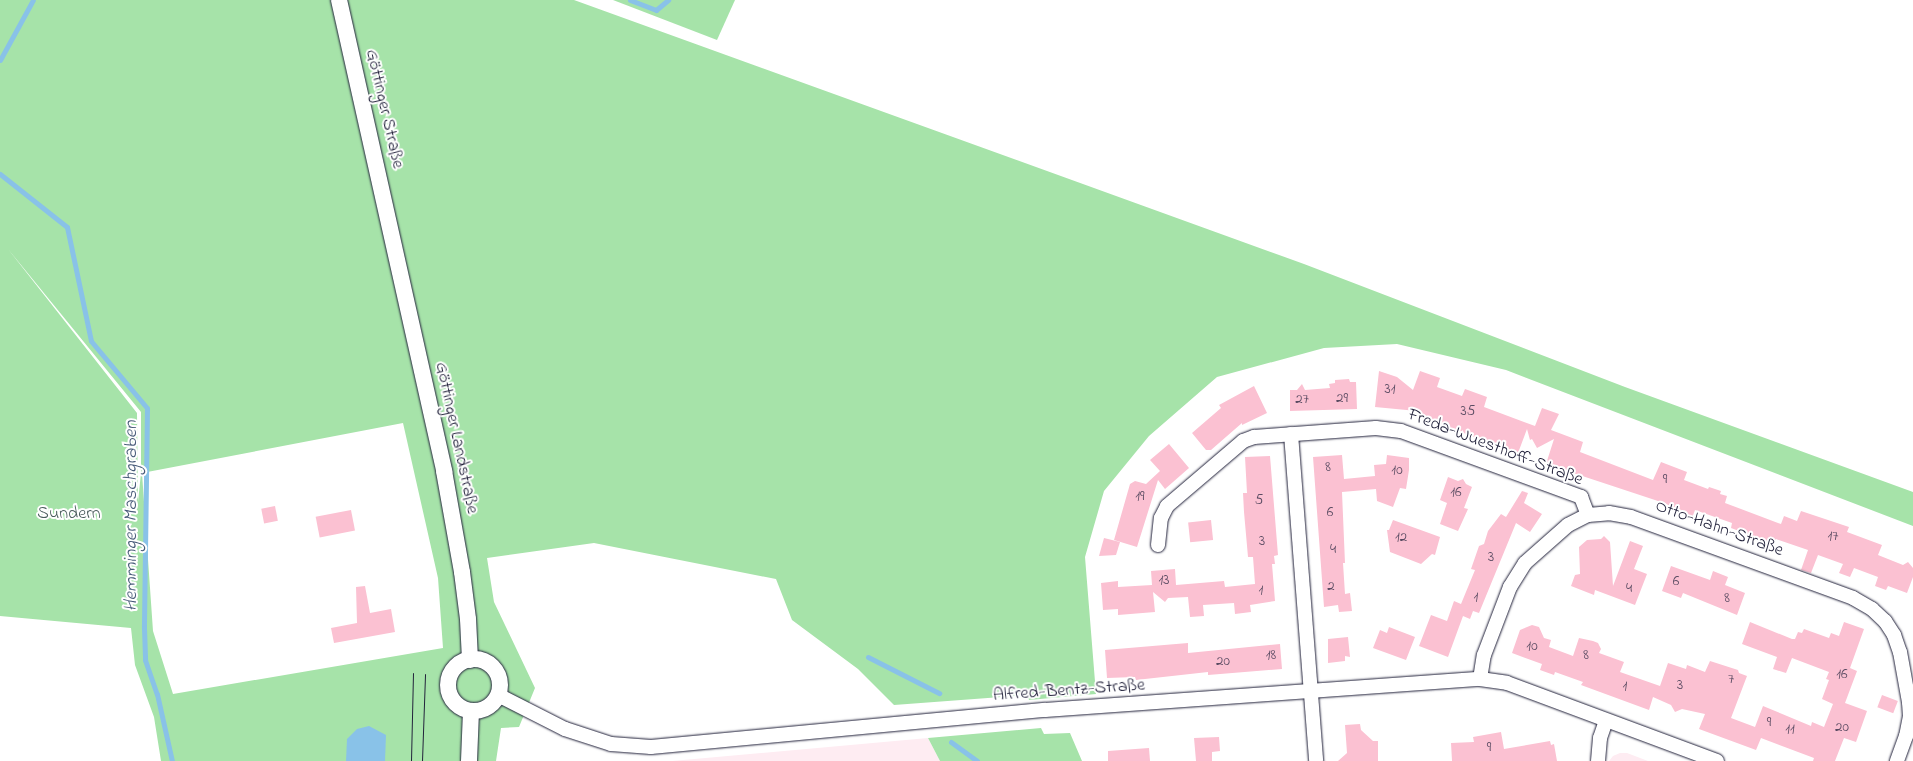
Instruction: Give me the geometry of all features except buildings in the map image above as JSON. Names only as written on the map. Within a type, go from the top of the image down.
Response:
[{"type":"street","name":"Göttinger Straße","points":[[339,0],[390,226]]},
{"type":"street","name":"Göttinger Landstraße","points":[[390,226],[444,471],[462,572],[470,660]]},
{"type":"street","name":"Freda-Wuesthoff-Straße","points":[[1158,545],[1161,518],[1167,506],[1243,441],[1254,436],[1376,428],[1402,431],[1581,497],[1588,515]]},
{"type":"street","points":[[1290,434],[1316,761]]},
{"type":"street","name":"Otto-Hahn-Straße","points":[[1480,678],[1484,655],[1516,575],[1525,563],[1568,525],[1588,515],[1609,513],[1632,517],[1852,598],[1872,609],[1885,621],[1894,635],[1900,652],[1909,702],[1910,716],[1906,736],[1897,761]]},
{"type":"street","points":[[470,660],[481,660],[490,665],[497,673],[500,683],[498,695],[491,705],[485,709],[471,711],[456,704],[448,690],[451,674],[456,667],[470,660]]},
{"type":"street","name":"Alfred-Bentz-Straße","points":[[498,695],[565,729],[611,744],[651,748],[1045,710],[1480,678],[1508,683],[1716,761]]},
{"type":"street","points":[[469,761],[471,711]]},
{"type":"street","points":[[1598,761],[1600,738],[1606,720]]},
{"type":"shaded area","points":[[928,738],[940,761],[672,761]]},
{"type":"shaded area","points":[[1627,753],[1648,761],[1609,761],[1613,756]]},
{"type":"green space","name":"Sundern","points":[[0,0],[574,0],[1304,264],[1625,387],[1913,492],[1913,526],[1506,370],[1397,344],[1324,348],[1217,377],[1149,436],[1104,491],[1085,557],[1096,694],[1029,700],[1027,695],[894,705],[858,669],[792,620],[776,579],[594,543],[487,558],[494,602],[535,688],[519,727],[501,728],[496,761],[161,761],[154,717],[135,665],[131,628],[0,616]],"holes":[[[8,249],[141,412],[141,473],[138,502],[137,413]],[[403,423],[438,578],[443,648],[173,694],[153,631],[142,473]]]},
{"type":"green space","points":[[613,0],[735,0],[717,40]]},
{"type":"green space","points":[[1041,728],[1044,734],[1070,733],[1082,761],[940,761],[928,738]]},
{"type":"water","points":[[369,726],[386,735],[385,761],[346,761],[347,739],[357,729]]},
{"type":"waterway","points":[[0,60],[33,0]]},
{"type":"waterway","points":[[630,0],[656,10],[668,0]]},
{"type":"waterway","name":"Hemminger Maschgraben","points":[[0,174],[67,227],[91,341],[147,408],[145,660],[157,694],[172,761]]},
{"type":"waterway","points":[[868,657],[939,693]]},
{"type":"waterway","points":[[951,742],[977,761]]},
{"type":"tram line","points":[[411,761],[413,673]]},
{"type":"tram line","points":[[422,761],[425,674]]}]
